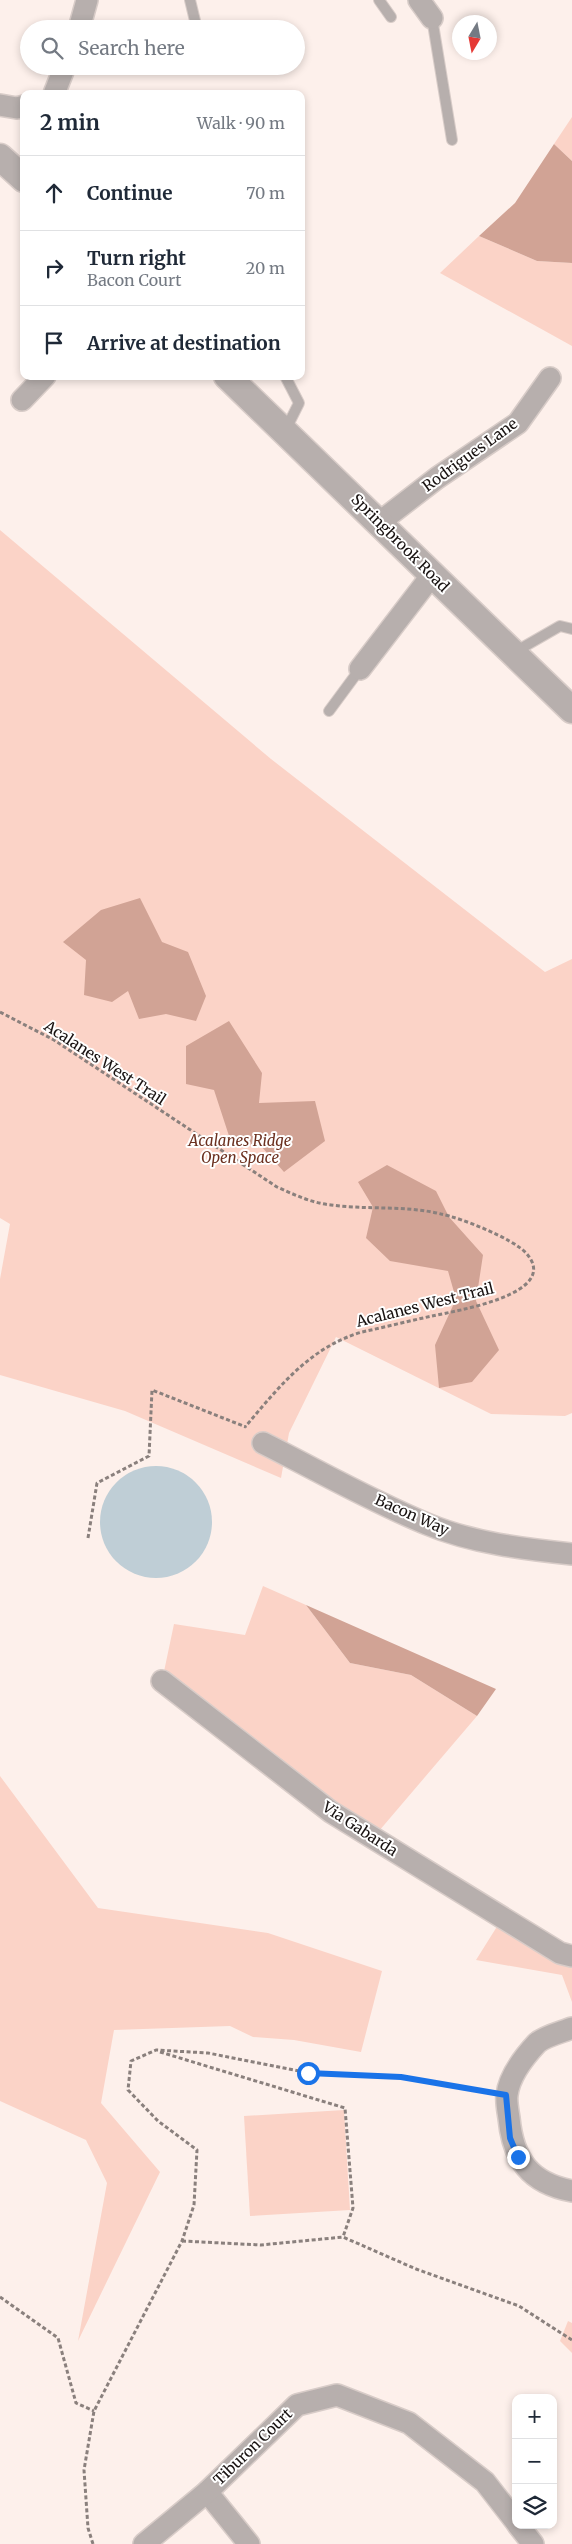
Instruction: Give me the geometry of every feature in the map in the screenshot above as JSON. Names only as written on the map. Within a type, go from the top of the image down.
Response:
[{"type":"street","points":[[81,20],[87,0]]},
{"type":"street","points":[[419,0],[432,18]]},
{"type":"street","points":[[56,90],[61,75]]},
{"type":"street","points":[[0,105],[20,107]]},
{"type":"street","points":[[0,157],[20,174]]},
{"type":"street","name":"Rodrigues Lane","points":[[380,522],[437,478],[518,423],[550,378]]},
{"type":"street","points":[[22,400],[41,380]]},
{"type":"street","name":"Springbrook Road","points":[[231,380],[572,710]]},
{"type":"street","points":[[360,669],[432,575]]},
{"type":"street","name":"Bacon Way","points":[[263,1444],[427,1525],[465,1537],[532,1550],[572,1554]]},
{"type":"street","name":"Via Gabarda","points":[[162,1681],[331,1812],[560,1953],[572,1956]]},
{"type":"street","points":[[572,2028],[539,2042],[517,2068],[506,2095],[510,2138],[518,2157],[534,2175],[551,2187],[572,2191]]},
{"type":"street","name":"Tiburon Court","points":[[144,2544],[207,2492],[297,2405],[337,2395],[409,2422],[485,2482],[512,2517]]},
{"type":"street","points":[[207,2492],[249,2544]]},
{"type":"street","points":[[521,2529],[533,2544]]},
{"type":"lane","points":[[190,0],[195,20]]},
{"type":"lane","points":[[379,0],[391,16]]},
{"type":"lane","points":[[432,18],[452,140]]},
{"type":"lane","points":[[285,431],[299,403],[287,380]]},
{"type":"lane","points":[[513,653],[560,626],[572,629]]},
{"type":"lane","points":[[329,711],[360,669]]},
{"type":"path","name":"Acalanes West Trail","points":[[0,1012],[54,1040],[278,1187],[300,1198],[331,1205],[442,1214],[499,1237],[522,1249],[533,1261],[534,1272],[529,1281],[515,1292],[492,1303],[362,1332],[344,1337],[322,1348],[281,1385],[245,1427],[152,1390],[149,1456],[96,1483],[88,1538]]},
{"type":"path","points":[[92,2544],[88,2528],[84,2470],[94,2411],[182,2240],[194,2205],[197,2150],[158,2120],[128,2090],[131,2061],[156,2050],[208,2053],[308,2073],[401,2077],[506,2095]]},
{"type":"path","points":[[156,2050],[345,2108],[353,2208],[343,2237]]},
{"type":"path","points":[[182,2240],[261,2246],[343,2237],[416,2269],[519,2306],[572,2340]]},
{"type":"path","points":[[0,2296],[58,2338],[76,2403],[94,2411]]},
{"type":"green space","points":[[572,117],[572,161],[554,144]]},
{"type":"green space","points":[[479,236],[537,261],[572,263],[572,346],[440,273]]},
{"type":"green space","name":"Acalanes Ridge Open Space","points":[[0,530],[271,759],[545,972],[572,959],[572,1413],[565,1416],[491,1414],[336,1337],[289,1433],[281,1478],[125,1411],[0,1375],[0,1279],[10,1224],[0,1218]]},
{"type":"green space","points":[[263,1586],[306,1605],[350,1663],[411,1675],[477,1716],[373,1838],[162,1681],[174,1624],[245,1635]]},
{"type":"green space","points":[[0,1776],[98,1908],[268,1933],[382,1971],[361,2052],[294,2040],[253,2037],[230,2026],[114,2030],[101,2103],[160,2172],[78,2341],[107,2183],[86,2140],[0,2101]]},
{"type":"green space","points":[[503,1917],[572,1956],[572,2002],[562,1975],[476,1960]]},
{"type":"green space","points":[[344,2110],[350,2210],[250,2216],[244,2116]]},
{"type":"green space","points":[[568,2321],[572,2323],[572,2353],[560,2341]]},
{"type":"shaded area","points":[[554,144],[572,161],[572,263],[537,261],[479,236],[515,203]]},
{"type":"shaded area","points":[[140,898],[162,942],[188,952],[206,996],[196,1021],[166,1014],[139,1019],[128,991],[112,1002],[84,995],[86,960],[63,942],[101,910]]},
{"type":"shaded area","points":[[229,1021],[262,1073],[259,1103],[315,1101],[325,1141],[284,1172],[261,1146],[231,1142],[214,1090],[186,1084],[186,1046]]},
{"type":"shaded area","points":[[387,1165],[436,1191],[449,1217],[483,1255],[476,1301],[499,1350],[472,1382],[439,1388],[435,1345],[456,1299],[448,1271],[390,1261],[366,1238],[373,1207],[358,1182]]},
{"type":"shaded area","points":[[306,1605],[496,1689],[477,1716],[411,1675],[350,1663]]},
{"type":"building","points":[[156,1466],[177,1470],[196,1482],[208,1501],[212,1522],[208,1543],[196,1562],[177,1574],[156,1578],[135,1574],[116,1562],[104,1543],[100,1522],[104,1501],[116,1482],[135,1470]]},
{"type":"route","points":[[308,2073],[401,2077],[506,2095],[510,2138],[518,2157]]}]
